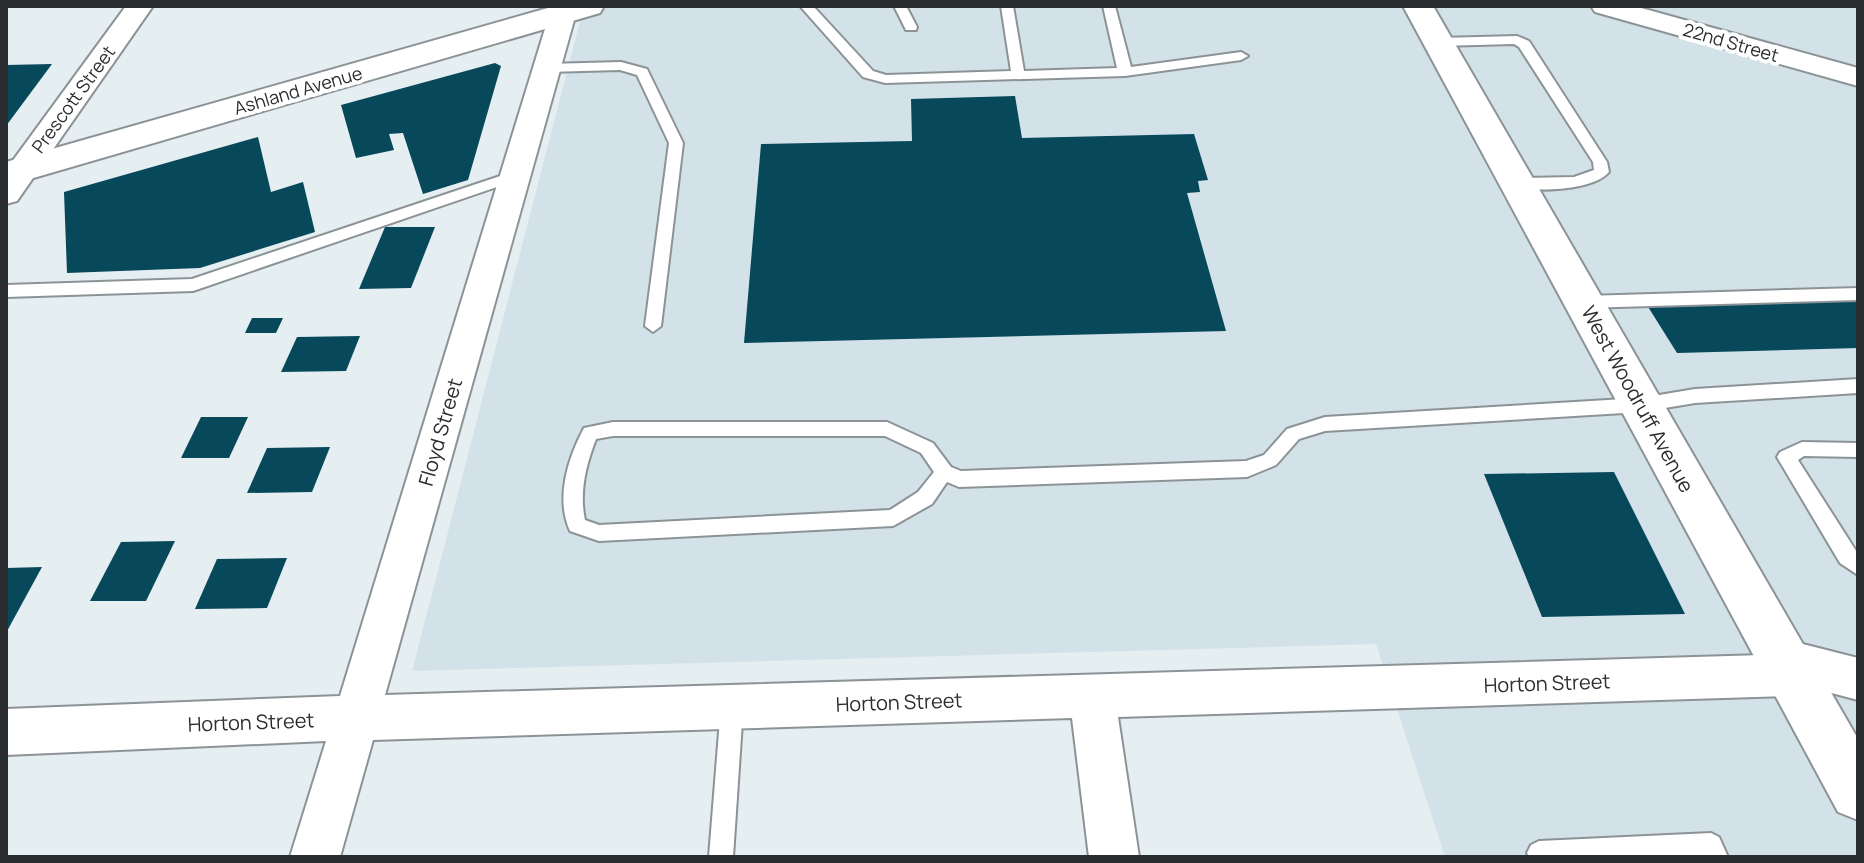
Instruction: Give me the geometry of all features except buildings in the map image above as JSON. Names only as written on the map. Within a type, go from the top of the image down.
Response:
[{"type":"street","name":"Prescott Street","points":[[12,179],[140,6]]},
{"type":"street","name":"West Woodruff Avenue","points":[[1418,6],[1858,792]]},
{"type":"street","name":"22nd Street","points":[[1604,6],[1858,77]]},
{"type":"street","name":"Ashland Avenue","points":[[12,179],[573,9]]},
{"type":"street","name":"Floyd Street","points":[[315,857],[547,68],[573,9]]},
{"type":"street","name":"Horton Street","points":[[6,732],[356,718],[1092,697],[1788,667],[1858,679]]},
{"type":"street","points":[[1092,697],[1114,857]]},
{"type":"lane","points":[[806,6],[868,74],[885,79],[1125,72],[1241,56]]},
{"type":"lane","points":[[900,6],[911,27]]},
{"type":"lane","points":[[1007,6],[1018,75]]},
{"type":"lane","points":[[1109,6],[1125,72]]},
{"type":"lane","points":[[1439,42],[1517,40],[1524,44],[1600,162],[1602,172],[1596,178],[1564,183],[1517,183]]},
{"type":"lane","points":[[547,68],[621,66],[642,72],[676,143],[653,326]]},
{"type":"lane","points":[[6,291],[193,285],[515,176]]},
{"type":"lane","points":[[1584,302],[1858,294]]},
{"type":"lane","points":[[944,472],[925,498],[893,518],[599,533],[577,525],[572,509],[576,466],[590,433],[613,429],[887,429],[927,448],[944,472],[959,479],[1247,469],[1270,460],[1293,434],[1325,424],[1641,405],[1695,396],[1858,386]]},
{"type":"lane","points":[[1858,450],[1802,449],[1786,457],[1847,557],[1858,566]]},
{"type":"lane","points":[[721,857],[732,707]]},
{"type":"lane","points":[[1541,857],[1539,853],[1711,845],[1716,857]]},
{"type":"shaded area","points":[[584,6],[1858,6],[1858,857],[1445,857],[1376,644],[412,671]]}]
